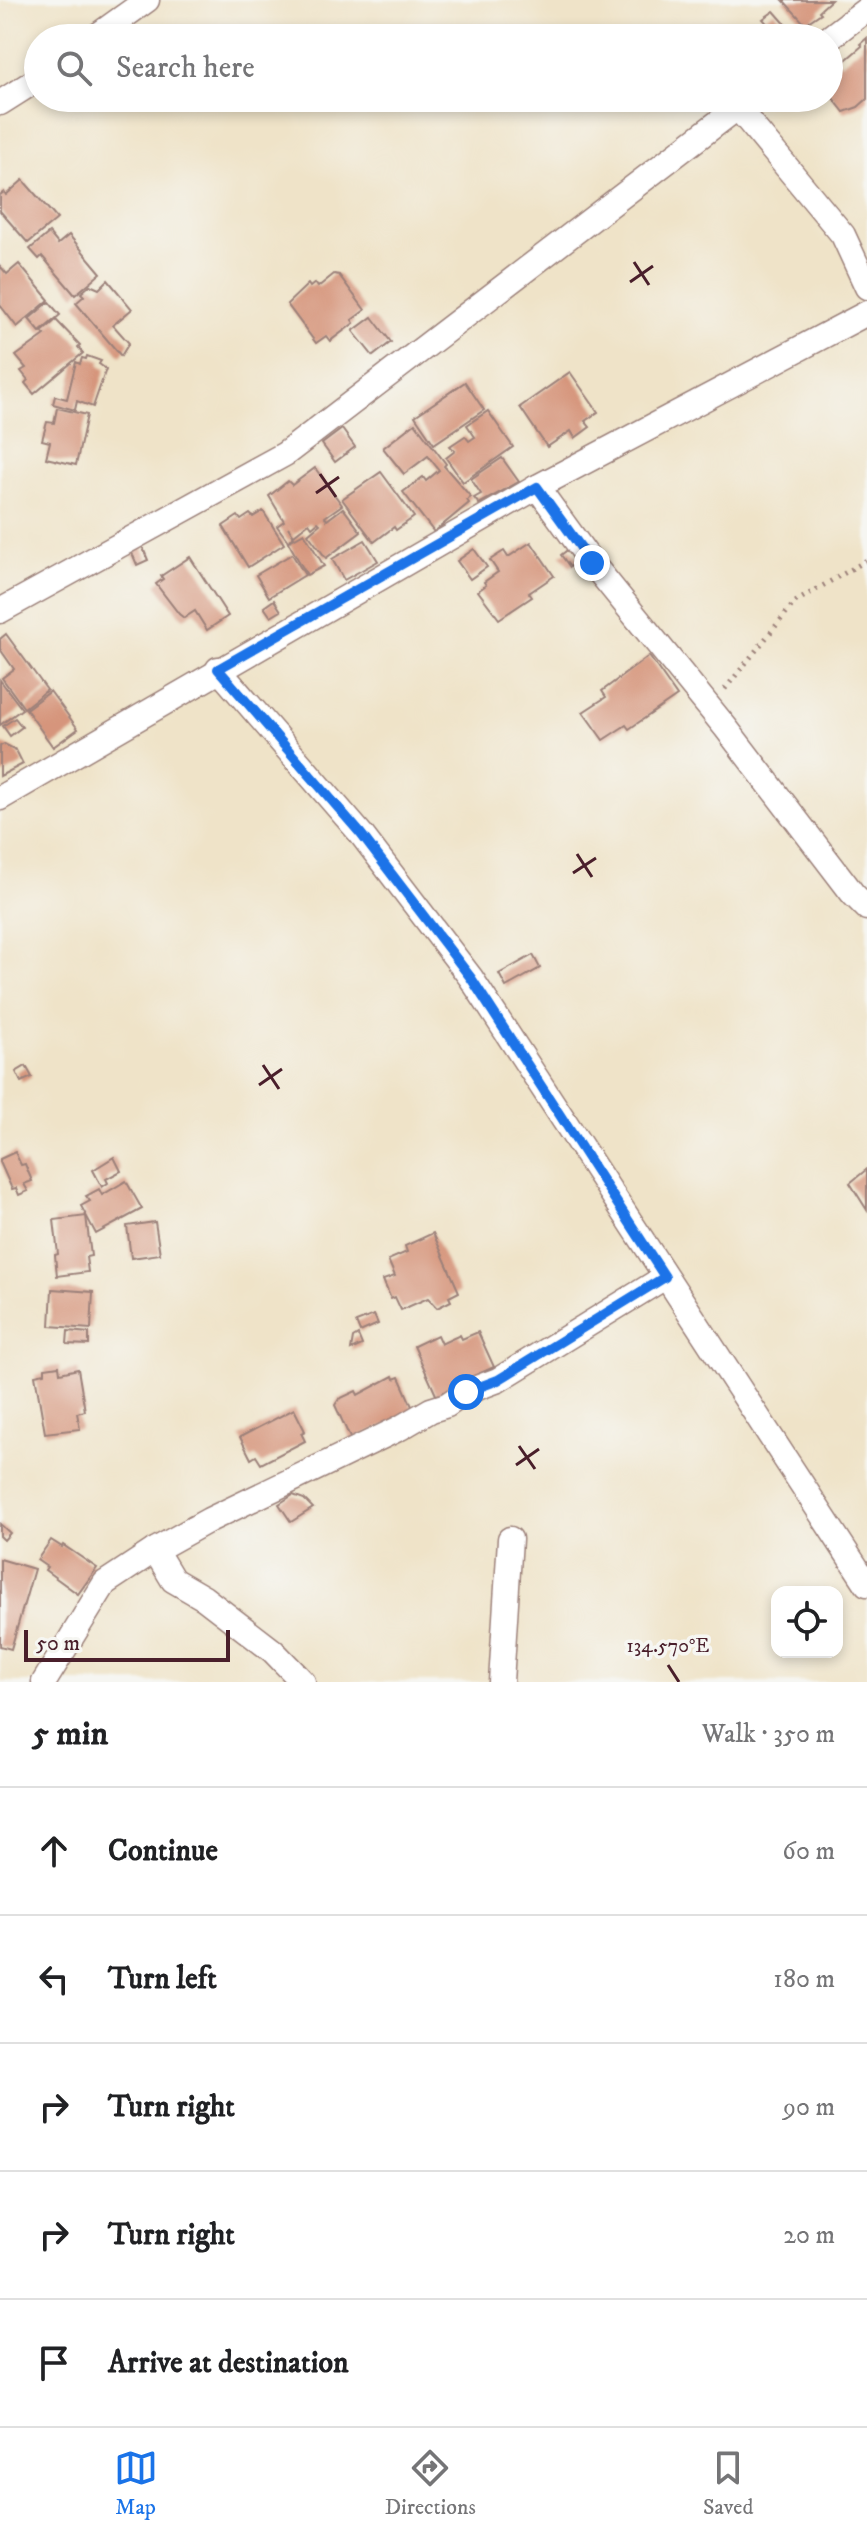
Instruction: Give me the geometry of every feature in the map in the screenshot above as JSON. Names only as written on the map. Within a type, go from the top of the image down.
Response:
[{"type":"street","points":[[114,24],[147,0]]},
{"type":"street","points":[[843,27],[867,9]]},
{"type":"street","points":[[0,103],[24,88]]},
{"type":"street","points":[[0,611],[285,454],[732,112]]},
{"type":"street","points":[[751,112],[843,235],[867,287]]},
{"type":"street","points":[[0,798],[537,487],[867,313]]},
{"type":"street","points":[[537,487],[592,563],[867,908]]},
{"type":"street","points":[[218,669],[361,834],[471,978],[867,1584]]},
{"type":"street","points":[[44,1682],[105,1583],[155,1550],[209,1520],[431,1410],[447,1405],[466,1392],[498,1380],[665,1277]]},
{"type":"street","points":[[501,1682],[510,1539]]},
{"type":"street","points":[[155,1550],[173,1580],[204,1598],[273,1651],[303,1682]]},
{"type":"path","points":[[710,708],[795,602],[867,560]]},
{"type":"building","points":[[783,0],[831,0],[819,11],[821,13],[805,24]]},
{"type":"building","points":[[774,11],[785,24],[767,24],[763,19]]},
{"type":"building","points":[[867,38],[867,99],[858,107],[844,112],[843,62],[862,46],[860,44]]},
{"type":"building","points":[[23,180],[57,219],[28,243],[0,211],[0,195],[4,192],[6,195]]},
{"type":"building","points":[[49,233],[58,244],[69,235],[101,273],[75,295],[42,256],[39,259],[30,249]]},
{"type":"building","points":[[19,264],[49,300],[17,327],[0,305],[0,266],[7,274]]},
{"type":"building","points":[[334,274],[339,275],[365,310],[352,320],[354,323],[330,341],[326,336],[316,343],[287,304],[308,284],[310,287],[315,283],[318,287]]},
{"type":"building","points":[[108,280],[132,309],[113,325],[129,343],[121,356],[76,303],[90,285],[99,289]]},
{"type":"building","points":[[49,302],[60,315],[40,332],[29,319]]},
{"type":"building","points":[[372,317],[391,342],[373,356],[353,331]]},
{"type":"building","points":[[56,320],[80,345],[78,347],[83,353],[34,394],[25,383],[28,380],[21,371],[26,368],[16,356],[45,335],[42,332]]},
{"type":"building","points":[[87,356],[101,361],[99,364],[106,369],[93,407],[77,401],[75,410],[53,404],[55,396],[67,399],[76,362],[80,364],[82,358],[86,359]]},
{"type":"building","points":[[570,372],[598,412],[585,421],[590,427],[575,438],[571,431],[547,447],[520,407]]},
{"type":"building","points":[[465,382],[484,410],[434,444],[415,416]]},
{"type":"building","points":[[57,408],[87,415],[76,465],[46,458],[50,442],[42,440],[47,422],[54,423]]},
{"type":"building","points":[[488,411],[513,447],[463,482],[446,458],[455,451],[450,446],[465,436],[469,441],[475,437],[467,425]]},
{"type":"building","points":[[415,423],[446,464],[444,466],[471,497],[467,500],[469,503],[434,532],[403,492],[423,477],[426,481],[439,470],[428,456],[404,474],[383,448]]},
{"type":"building","points":[[342,429],[355,447],[335,462],[322,444]]},
{"type":"building","points":[[502,458],[519,482],[479,504],[474,498],[481,494],[471,479]]},
{"type":"building","points":[[315,468],[342,505],[325,517],[327,520],[343,508],[361,532],[326,558],[308,534],[320,524],[318,522],[312,527],[309,523],[294,535],[288,527],[294,537],[288,541],[277,526],[284,521],[269,496],[288,481],[292,485]]},
{"type":"building","points":[[381,472],[414,517],[374,542],[342,499]]},
{"type":"building","points":[[263,511],[284,544],[248,567],[223,526],[238,516],[241,520]]},
{"type":"building","points":[[304,533],[324,566],[307,575],[288,542]]},
{"type":"building","points":[[365,540],[378,561],[344,580],[332,559]]},
{"type":"building","points":[[140,541],[148,560],[137,565],[129,546]]},
{"type":"building","points":[[531,542],[554,576],[529,593],[532,597],[499,619],[478,591],[498,572],[490,560],[504,551],[508,557]]},
{"type":"building","points":[[570,548],[579,560],[570,567],[561,555]]},
{"type":"building","points":[[474,549],[487,567],[470,579],[457,561]]},
{"type":"building","points":[[292,554],[305,575],[269,597],[256,575]]},
{"type":"building","points":[[190,557],[228,616],[207,630],[195,611],[184,618],[179,614],[156,584],[163,579],[161,576]]},
{"type":"building","points":[[274,600],[281,611],[271,617],[264,607]]},
{"type":"building","points":[[6,634],[47,690],[24,708],[2,678],[14,669],[0,649],[0,639]]},
{"type":"building","points":[[649,656],[677,696],[629,729],[626,725],[603,740],[583,712],[606,697],[602,691]]},
{"type":"building","points":[[0,680],[22,709],[0,725]]},
{"type":"building","points":[[50,691],[78,729],[53,747],[26,709]]},
{"type":"building","points":[[15,718],[22,727],[10,736],[3,726]]},
{"type":"building","points":[[4,744],[16,750],[23,764],[0,776],[0,746]]},
{"type":"building","points":[[533,955],[540,968],[506,987],[499,974]]},
{"type":"building","points":[[26,1066],[32,1077],[21,1082],[16,1072]]},
{"type":"building","points":[[15,1152],[21,1165],[25,1164],[32,1181],[24,1184],[28,1191],[19,1195],[16,1188],[12,1189],[0,1162],[0,1159]]},
{"type":"building","points":[[114,1157],[121,1171],[106,1179],[108,1183],[102,1187],[93,1170]]},
{"type":"building","points":[[867,1169],[867,1210],[850,1183]]},
{"type":"building","points":[[126,1181],[142,1209],[96,1234],[81,1206],[90,1201],[86,1196],[99,1189],[102,1195]]},
{"type":"building","points":[[86,1216],[91,1256],[86,1257],[88,1272],[57,1276],[54,1220]]},
{"type":"building","points":[[155,1222],[160,1254],[131,1258],[127,1226]]},
{"type":"building","points":[[433,1233],[459,1292],[449,1297],[451,1301],[437,1308],[428,1298],[401,1310],[395,1297],[391,1299],[383,1280],[395,1276],[388,1260],[407,1252],[405,1246]]},
{"type":"building","points":[[52,1289],[93,1292],[91,1329],[50,1326]]},
{"type":"building","points":[[374,1315],[378,1324],[360,1332],[356,1322]]},
{"type":"building","points":[[68,1331],[89,1333],[89,1345],[67,1344]]},
{"type":"building","points":[[478,1332],[494,1367],[437,1397],[414,1346],[437,1335],[441,1344],[460,1335],[462,1339]]},
{"type":"building","points":[[358,1335],[362,1345],[351,1350],[353,1338]]},
{"type":"building","points":[[59,1366],[60,1373],[78,1369],[85,1411],[77,1413],[80,1429],[45,1433],[35,1375],[45,1373],[45,1368]]},
{"type":"building","points":[[393,1376],[394,1379],[399,1377],[415,1413],[351,1440],[335,1405],[339,1399],[356,1391],[358,1395]]},
{"type":"building","points":[[294,1409],[305,1431],[301,1433],[305,1441],[261,1464],[256,1456],[251,1459],[240,1437]]},
{"type":"building","points":[[293,1495],[304,1499],[313,1508],[291,1522],[279,1504]]},
{"type":"building","points":[[0,1524],[10,1533],[4,1540],[0,1536]]},
{"type":"building","points":[[51,1540],[97,1568],[78,1594],[45,1570],[47,1567],[37,1560]]},
{"type":"building","points":[[0,1559],[34,1569],[11,1649],[0,1646]]},
{"type":"route","points":[[466,1392],[498,1380],[665,1277],[471,978],[361,834],[218,669],[537,487],[592,563]]}]
